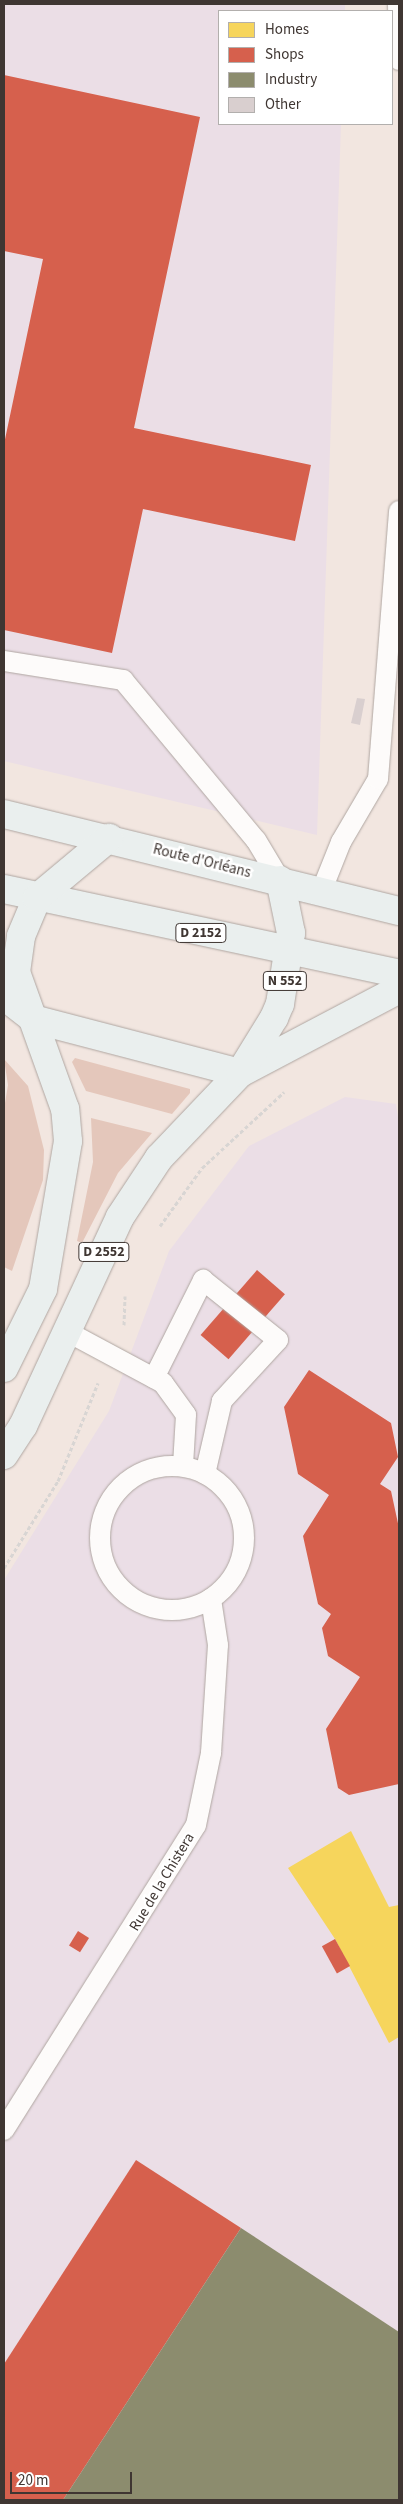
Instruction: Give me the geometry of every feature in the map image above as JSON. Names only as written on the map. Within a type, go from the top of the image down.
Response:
[{"type":"main road","name":"Route d'Orléans","points":[[4,814],[109,838],[399,911]]},
{"type":"main road","points":[[4,1368],[43,1289],[68,1141],[65,1108],[16,972],[21,936],[37,898],[109,838]]},
{"type":"main road","name":"N 552","points":[[240,1073],[280,1004],[290,952],[291,933],[280,880]]},
{"type":"main road","name":"D 2152","points":[[4,889],[37,898],[399,974]]},
{"type":"main road","points":[[4,996],[33,1019],[240,1073],[399,989]]},
{"type":"main road","name":"D 2552","points":[[4,1455],[23,1426],[120,1217],[159,1158],[240,1073]]},
{"type":"lane","points":[[398,4],[399,60]]},
{"type":"lane","points":[[320,892],[341,842],[378,779],[399,511]]},
{"type":"lane","points":[[4,660],[123,680],[256,840],[280,880]]},
{"type":"lane","points":[[154,1378],[203,1280],[278,1340],[222,1401],[205,1474]]},
{"type":"lane","points":[[66,1331],[163,1383],[186,1415],[183,1466]]},
{"type":"lane","points":[[183,1466],[205,1474],[225,1490],[238,1511],[244,1535],[241,1560],[229,1582],[211,1599],[190,1608],[166,1610],[144,1605],[124,1592],[101,1553],[106,1508],[119,1489],[152,1469],[183,1466]]},
{"type":"lane","name":"Rue de la Chistera","points":[[4,2130],[196,1825],[211,1753],[218,1655],[211,1599]]},
{"type":"path","points":[[155,1233],[202,1168],[290,1087]]},
{"type":"path","points":[[124,1330],[127,1288]]},
{"type":"path","points":[[4,1568],[58,1481],[93,1394]]},
{"type":"shaded area","points":[[4,4],[345,4],[345,10],[218,10],[218,125],[341,125],[317,835],[4,761]]},
{"type":"shaded area","points":[[75,1058],[190,1089],[190,1093],[172,1114],[86,1091],[72,1062]]},
{"type":"shaded area","points":[[4,1059],[28,1086],[44,1150],[43,1180],[12,1271],[4,1267],[4,1109],[8,1085]]},
{"type":"shaded area","points":[[345,1097],[396,1104],[399,1124],[399,2500],[4,2500],[4,1580],[109,1411],[169,1251],[249,1146]]},
{"type":"shaded area","points":[[91,1118],[152,1133],[118,1173],[82,1243],[77,1241],[93,1162]]},
{"type":"building: Homes","points":[[351,1831],[389,1907],[399,1905],[399,2037],[389,2043],[335,1939],[288,1868]]},
{"type":"building: Shops","points":[[4,75],[200,117],[134,428],[311,465],[295,541],[143,509],[112,653],[4,630],[4,444],[43,259],[4,251]]},
{"type":"building: Shops","points":[[257,1270],[285,1294],[229,1359],[201,1335]]},
{"type":"building: Shops","points":[[309,1370],[391,1423],[398,1457],[380,1484],[391,1491],[399,1528],[399,1784],[349,1795],[338,1788],[326,1729],[360,1677],[328,1656],[322,1628],[331,1614],[318,1604],[303,1536],[329,1495],[298,1474],[284,1407]]},
{"type":"building: Shops","points":[[78,1931],[89,1938],[80,1952],[69,1945]]},
{"type":"building: Shops","points":[[335,1939],[350,1966],[337,1973],[322,1946]]},
{"type":"building: Shops","points":[[136,2160],[241,2228],[63,2500],[4,2500],[4,2364]]},
{"type":"building: Industry","points":[[241,2228],[399,2332],[399,2500],[63,2500]]},
{"type":"building: Other","points":[[357,698],[365,699],[360,725],[351,723]]}]
